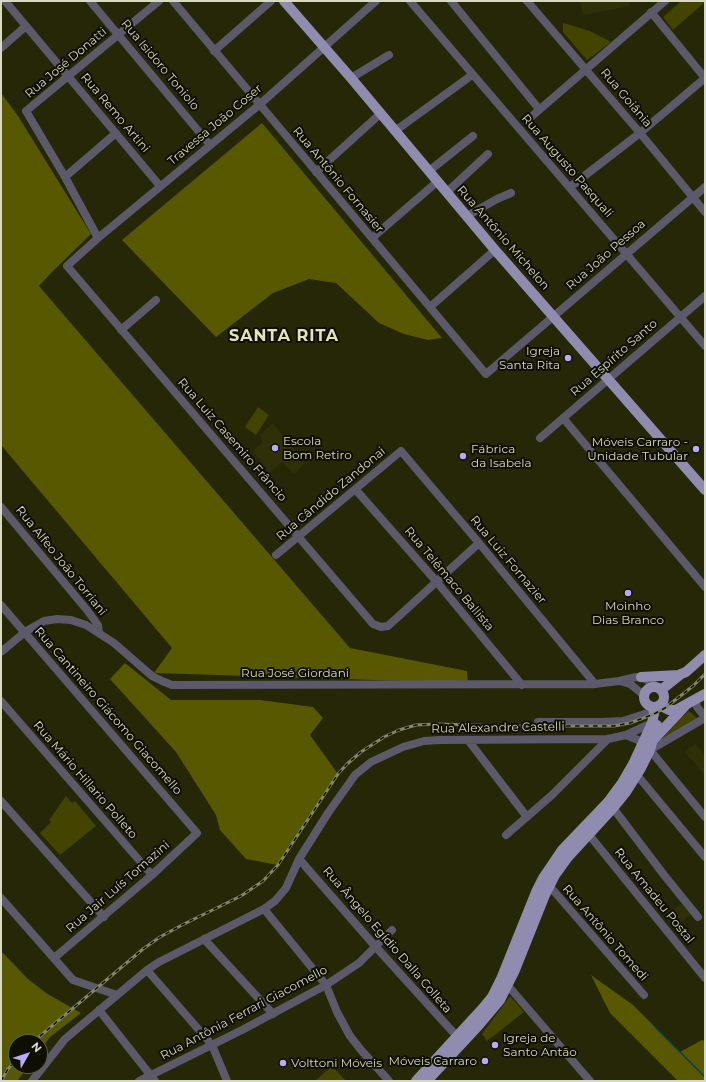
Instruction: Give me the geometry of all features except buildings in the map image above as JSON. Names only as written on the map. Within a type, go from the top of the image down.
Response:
[{"type":"main road","name":"Rua Antônio Michelon","points":[[284,1],[351,78],[495,250],[705,490]]},
{"type":"main road","points":[[641,677],[682,674],[705,655]]},
{"type":"main road","points":[[427,1081],[459,1040],[486,1010],[492,997],[505,982],[524,935],[536,892],[546,882],[553,862],[586,831],[637,775],[655,722],[659,701],[684,677],[682,674]]},
{"type":"main road","points":[[659,701],[646,702],[645,696],[649,689],[665,708],[669,710],[676,710],[705,694]]},
{"type":"main road","points":[[610,805],[624,780],[648,745],[685,706]]},
{"type":"main road","points":[[416,1081],[459,1040]]},
{"type":"street","name":"Rua Remo Artini","points":[[5,1],[160,186]]},
{"type":"street","name":"Rua Isidoro Toniolo","points":[[90,1],[210,145]]},
{"type":"street","name":"Rua José Donatti","points":[[98,238],[65,177],[26,111],[159,1]]},
{"type":"street","name":"Rua Antônio Fornasier","points":[[172,1],[486,374]]},
{"type":"street","points":[[214,51],[272,1]]},
{"type":"street","name":"Travessa João Coser","points":[[67,266],[160,186],[259,105],[376,1]]},
{"type":"street","name":"Rua Augusto Pasquali","points":[[410,1],[705,346]]},
{"type":"street","points":[[451,1],[539,109]]},
{"type":"street","name":"Rua Goiânia","points":[[527,1],[640,133],[705,212]]},
{"type":"street","points":[[531,117],[665,1]]},
{"type":"street","points":[[570,187],[640,133],[705,78],[651,12]]},
{"type":"street","points":[[1,48],[26,26]]},
{"type":"street","points":[[351,78],[389,55]]},
{"type":"street","points":[[395,131],[472,74]]},
{"type":"street","points":[[316,172],[380,114]]},
{"type":"street","points":[[65,177],[116,133]]},
{"type":"street","points":[[429,171],[473,136]]},
{"type":"street","points":[[447,192],[488,154]]},
{"type":"street","points":[[372,238],[438,181]]},
{"type":"street","name":"Rua João Pessoa","points":[[486,374],[705,187]]},
{"type":"street","points":[[467,216],[511,193]]},
{"type":"street","points":[[430,307],[495,250]]},
{"type":"street","name":"Rua Luiz Casemiro Frâncio","points":[[67,266],[373,624],[381,627],[388,626],[436,581]]},
{"type":"street","name":"Rua Espírito Santo","points":[[540,438],[705,296]]},
{"type":"street","points":[[121,330],[156,300]]},
{"type":"street","points":[[563,418],[705,587]]},
{"type":"street","name":"Rua Cândido Zandonai","points":[[276,555],[401,452]]},
{"type":"street","name":"Rua Luiz Fornazier","points":[[401,452],[595,684]]},
{"type":"street","name":"Rua Telêmaco Ballista","points":[[356,490],[436,581],[522,685]]},
{"type":"street","name":"Rua Alfeo João Torriani","points":[[1,507],[88,610],[98,625],[99,633]]},
{"type":"street","points":[[436,581],[479,544]]},
{"type":"street","name":"Rua Cantineiro Giácomo Giacomello","points":[[1,605],[197,833]]},
{"type":"street","name":"Rua José Giordani","points":[[1,652],[25,632],[44,621],[58,619],[72,620],[86,625],[114,644],[152,676],[172,685],[595,684],[641,677]]},
{"type":"street","points":[[538,722],[623,721],[659,701],[646,679],[641,677]]},
{"type":"street","points":[[619,681],[630,684],[645,696]]},
{"type":"street","points":[[648,745],[705,718],[697,707],[695,699]]},
{"type":"street","name":"Rua Mário Hillario Polleto","points":[[1,701],[152,875]]},
{"type":"street","name":"Rua Alexandre Castelli","points":[[32,1081],[65,1039],[147,970],[159,962],[264,910],[275,902],[286,888],[299,859],[328,813],[355,775],[371,762],[411,744],[440,740],[608,739],[626,735],[655,722]]},
{"type":"street","points":[[626,735],[648,745],[705,817]]},
{"type":"street","points":[[506,835],[552,795],[608,739]]},
{"type":"street","points":[[468,740],[528,816]]},
{"type":"street","points":[[637,775],[705,857]]},
{"type":"street","points":[[1,801],[104,917]]},
{"type":"street","points":[[610,805],[698,917]]},
{"type":"street","name":"Rua Amadeu Postal","points":[[586,831],[703,975]]},
{"type":"street","name":"Rua Jair Luís Tomazini","points":[[54,958],[104,917],[197,833]]},
{"type":"street","name":"Rua Ângelo Egídio Dalla Colleta","points":[[299,859],[459,1040]]},
{"type":"street","name":"Rua Antônio Tomedi","points":[[546,882],[644,995]]},
{"type":"street","points":[[1,898],[76,982],[117,995]]},
{"type":"street","points":[[264,910],[326,985],[337,1012],[350,1036],[389,1081]]},
{"type":"street","name":"Rua Antônia Ferrari Giacomello","points":[[139,1081],[153,1078],[326,985],[359,963],[392,930]]},
{"type":"street","points":[[204,939],[273,1014]]},
{"type":"street","points":[[147,970],[212,1045],[227,1081]]},
{"type":"street","points":[[505,982],[590,1081]]},
{"type":"street","points":[[99,1010],[153,1078]]},
{"type":"shaded area","points":[[580,1],[629,1],[630,6],[583,15]]},
{"type":"shaded area","points":[[681,1],[705,2],[673,30],[663,17]]},
{"type":"shaded area","points":[[563,23],[590,31],[611,42],[587,60],[563,32]]},
{"type":"shaded area","points":[[1,93],[18,116],[91,234],[39,286],[350,648],[467,671],[468,683],[154,673],[172,648],[1,445]]},
{"type":"shaded area","points":[[262,123],[442,338],[428,340],[404,334],[379,323],[336,283],[309,279],[273,293],[216,337],[122,240]]},
{"type":"shaded area","points":[[258,407],[269,415],[256,435],[245,427]]},
{"type":"shaded area","name":"Escola Bom Retiro","points":[[273,423],[305,463],[294,474],[282,462],[269,473],[253,451],[263,442],[259,435]]},
{"type":"shaded area","points":[[125,663],[171,700],[260,700],[313,707],[323,718],[310,735],[338,774],[278,865],[246,859],[220,830],[216,815],[176,752],[110,679]]},
{"type":"shaded area","points":[[689,711],[698,719],[661,741],[668,727]]},
{"type":"shaded area","points":[[695,744],[705,755],[705,775],[685,752]]},
{"type":"shaded area","points":[[66,796],[72,803],[75,801],[96,826],[60,855],[40,833],[51,822],[49,820]]},
{"type":"shaded area","points":[[684,902],[692,913],[679,924],[669,914]]},
{"type":"shaded area","points":[[1,951],[28,979],[46,993],[81,1013],[48,1040],[48,1034],[8,1034],[8,1074],[23,1074],[17,1081],[1,1081]]},
{"type":"shaded area","points":[[591,975],[633,1005],[680,1052],[702,1040],[705,1041],[705,1081],[678,1081],[610,1013]]},
{"type":"shaded area","points":[[510,996],[524,1012],[487,1041],[482,1034]]},
{"type":"shaded area","points":[[332,1066],[346,1081],[315,1081]]},
{"type":"waterway","points":[[655,1027],[705,1077]]},
{"type":"railway","points":[[42,1034],[143,949],[160,937],[241,896],[263,881],[278,865],[338,774],[361,752],[384,737],[399,730],[416,725],[614,726],[630,723],[665,708],[693,686],[705,674]]},
{"type":"railway","points":[[1,1081],[8,1069]]},
{"type":"place","name":"Igreja Santa Rita","points":[[568,358]]},
{"type":"place","name":"Escola Bom Retiro","points":[[275,448]]},
{"type":"place","name":"Móveis Carraro - Unidade Tubular","points":[[696,449]]},
{"type":"place","name":"Fábrica da Isabela","points":[[463,456]]},
{"type":"place","name":"Moinho Dias Branco","points":[[628,593]]},
{"type":"place","name":"Igreja de Santo Antão","points":[[495,1045]]},
{"type":"place","name":"Móveis Carraro","points":[[485,1061]]},
{"type":"place","name":"Volttoni Móveis","points":[[283,1063]]},
{"type":"district","name":"SANTA RITA","points":[[284,336]]}]
